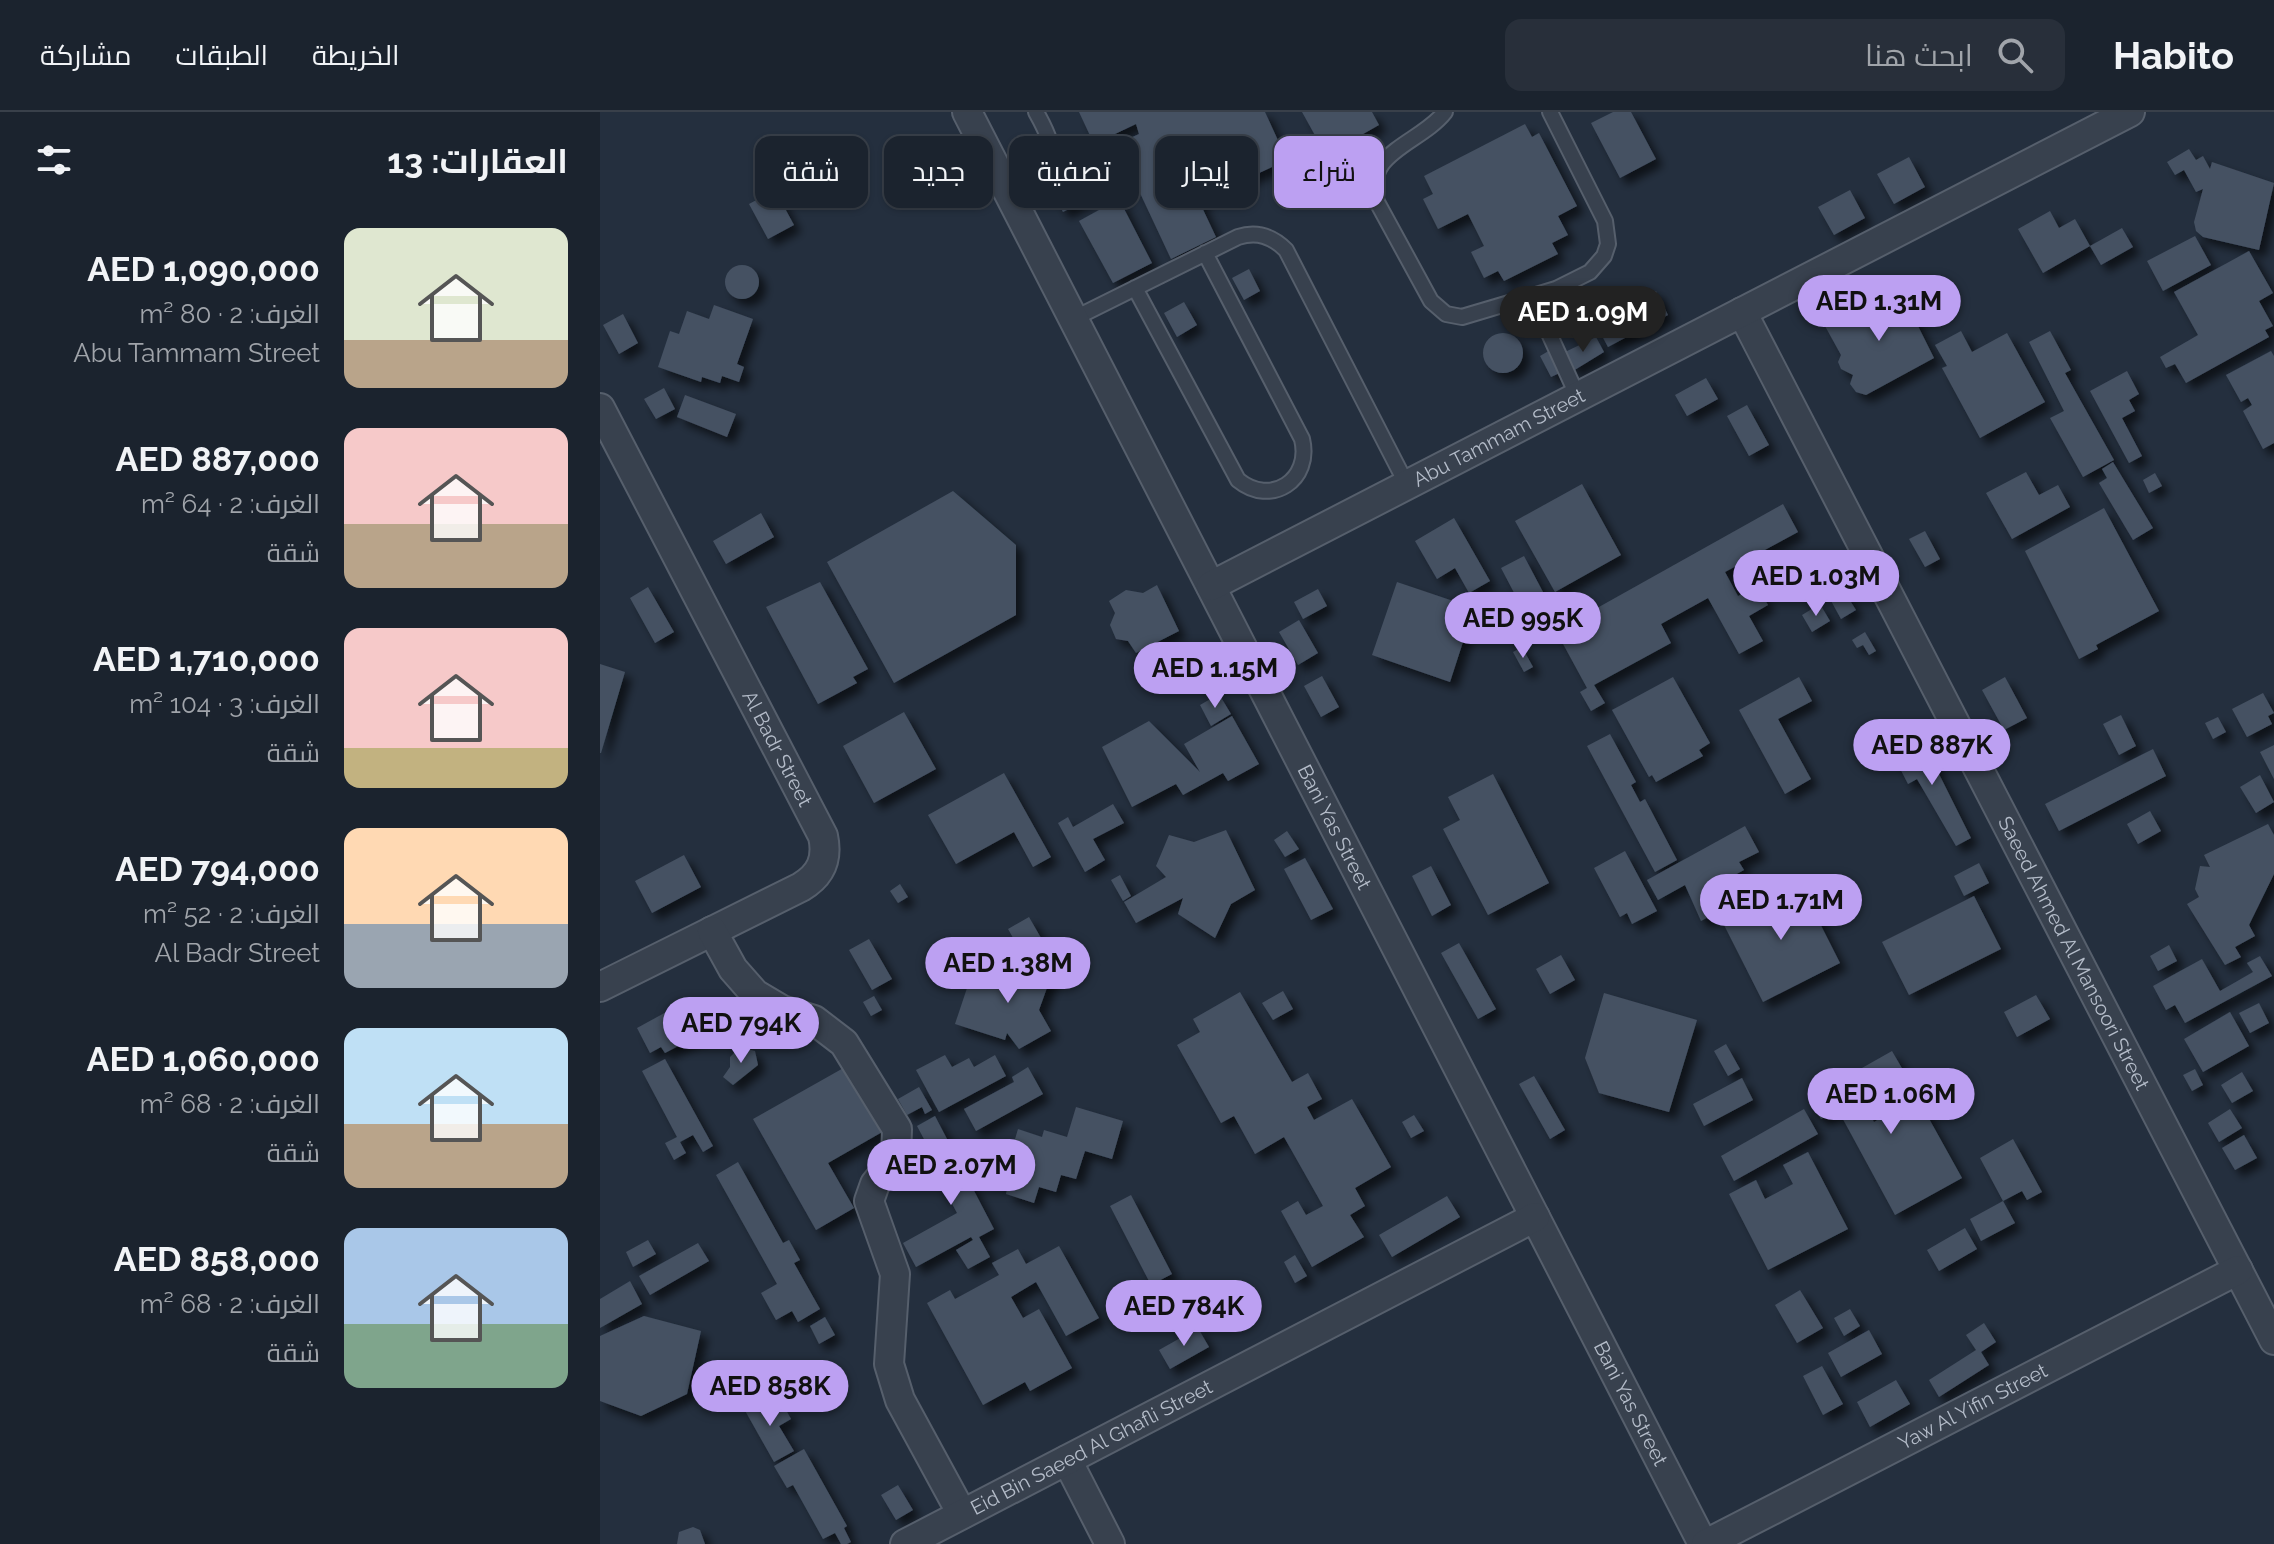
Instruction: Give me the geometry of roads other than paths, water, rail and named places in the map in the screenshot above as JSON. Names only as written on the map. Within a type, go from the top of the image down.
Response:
[{"type":"street","name":"Bani Yas Street","points":[[967,112],[1704,1544]]},
{"type":"street","name":"Abu Tammam Street","points":[[1211,586],[2130,112]]},
{"type":"street","name":"Saeed Ahmed Al Mansoori Street","points":[[1742,312],[2274,1340]]},
{"type":"street","name":"Al Badr Street","points":[[600,408],[825,845],[823,864],[810,881],[600,987]]},
{"type":"street","points":[[712,931],[733,969],[755,994],[782,1010],[814,1020],[844,1043],[897,1129],[896,1158],[875,1184],[869,1201],[895,1274],[889,1364],[900,1400],[962,1514]]},
{"type":"street","name":"Eid Bin Saeed Al Ghafli Street","points":[[905,1544],[1535,1217]]},
{"type":"street","name":"Yaw Al Yifin Street","points":[[1704,1544],[2238,1270]]},
{"type":"street","points":[[1067,1460],[1110,1544]]},
{"type":"lane","points":[[1008,191],[1037,176],[1051,163],[1053,144],[1036,112]]},
{"type":"lane","points":[[1445,112],[1427,131],[1384,158],[1375,176],[1377,202],[1431,301],[1446,314],[1471,316],[1556,289],[1590,272],[1604,256],[1608,244],[1605,221],[1550,112]]},
{"type":"lane","points":[[1073,319],[1238,237],[1256,233],[1272,238],[1286,250],[1407,485]]},
{"type":"lane","points":[[1135,288],[1231,470],[1247,487],[1258,492],[1282,489],[1292,482],[1304,462],[1302,439],[1205,253]]},
{"type":"lane","points":[[1532,296],[1578,397]]}]
